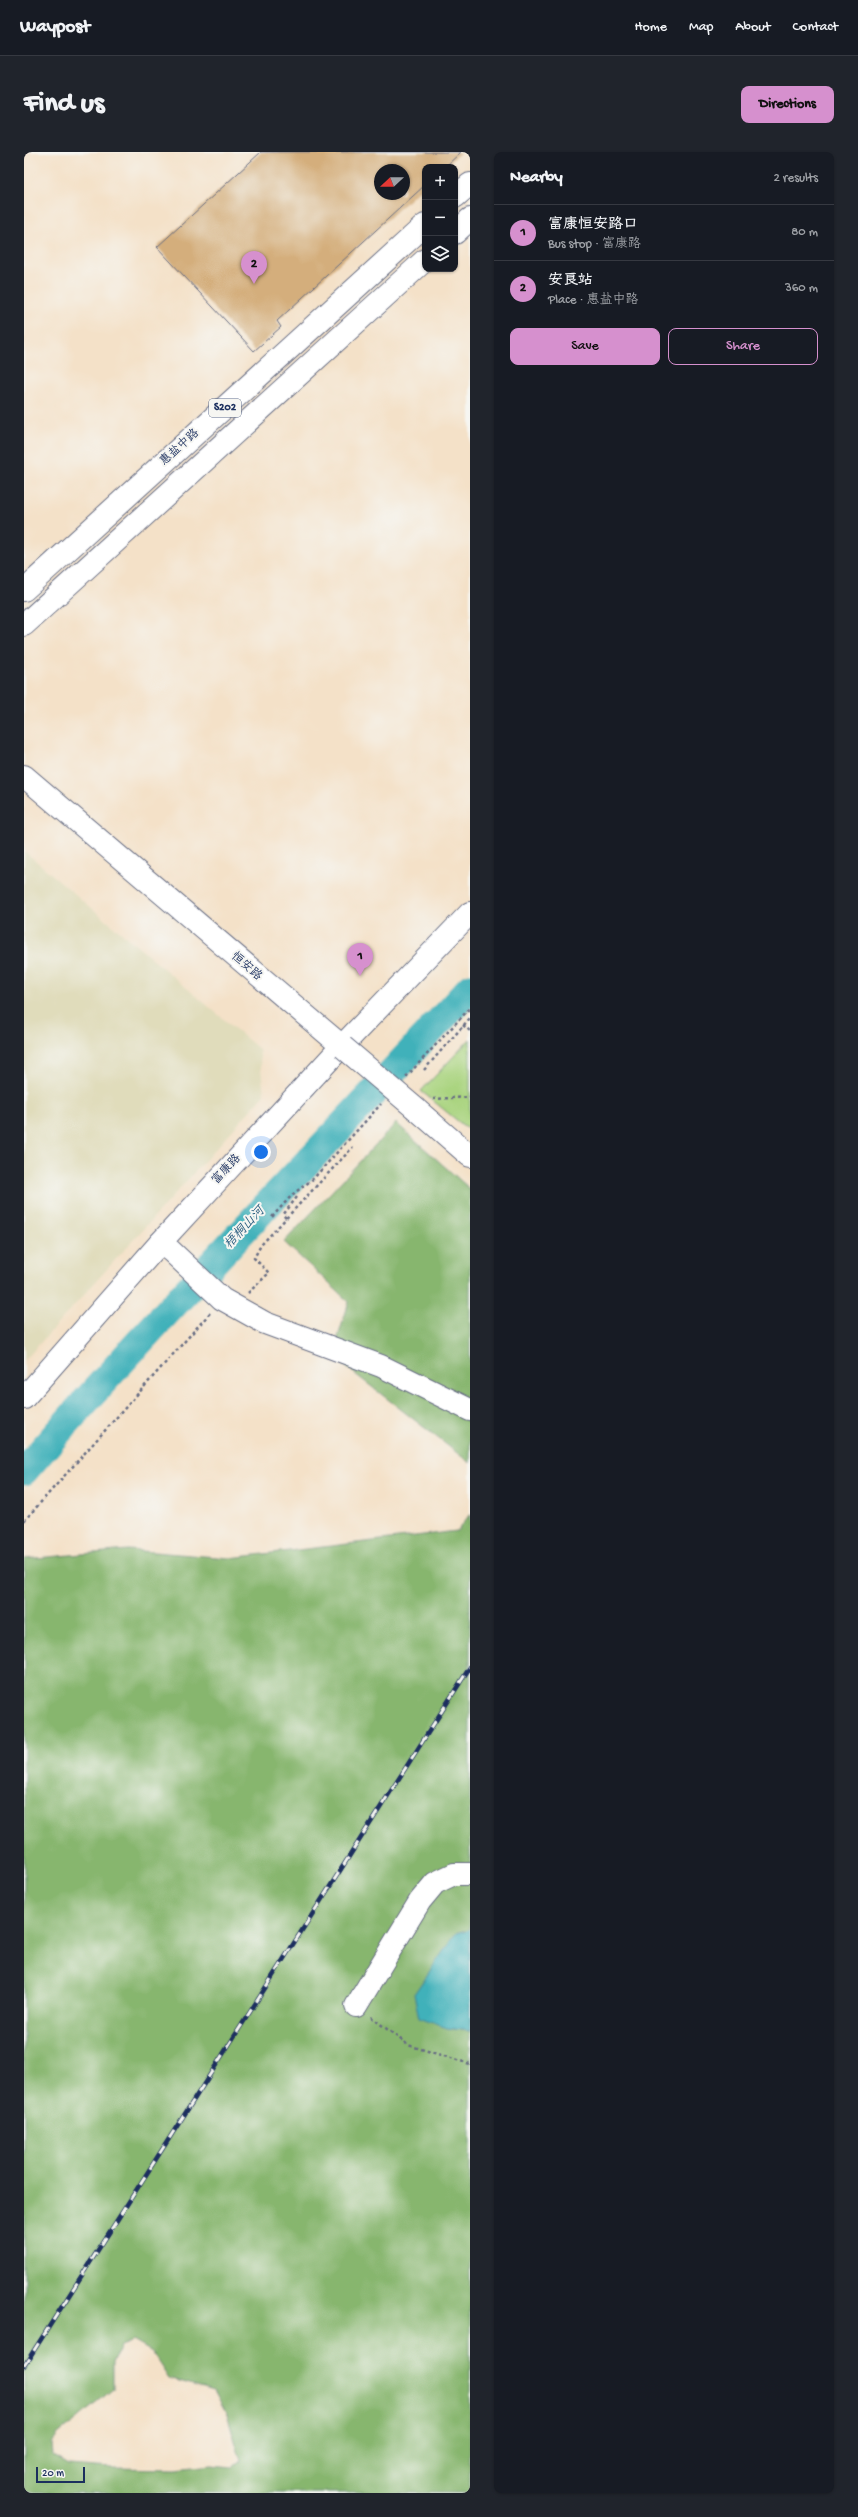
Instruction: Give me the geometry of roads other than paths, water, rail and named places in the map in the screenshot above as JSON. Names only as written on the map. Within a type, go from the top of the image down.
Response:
[{"type":"street","points":[[458,194],[470,184]]},
{"type":"street","points":[[458,230],[470,219]]},
{"type":"street","name":"惠盐中路","points":[[24,590],[422,228]]},
{"type":"street","name":"S202","points":[[24,625],[422,263]]},
{"type":"street","name":"恒安路","points":[[24,776],[470,1156]]},
{"type":"street","name":"富康路","points":[[24,1398],[166,1247],[342,1047],[470,913]]},
{"type":"street","points":[[166,1247],[218,1296],[265,1323],[381,1366],[470,1410]]},
{"type":"street","points":[[356,2006],[420,1901],[431,1888],[454,1874],[470,1874]]},
{"type":"water","points":[[470,1929],[470,2031],[447,2028],[419,2018],[414,1994],[456,1933]]},
{"type":"waterway","name":"梧桐山河","points":[[24,1471],[189,1288],[470,988]]},
{"type":"railway","points":[[24,2366],[470,1667]]},
{"type":"place","name":"安良站","points":[[254,284]]},
{"type":"place","name":"富康恒安路口","points":[[360,976]]}]
